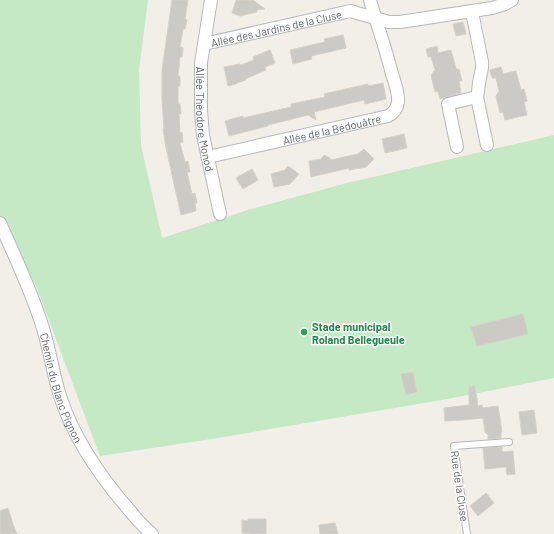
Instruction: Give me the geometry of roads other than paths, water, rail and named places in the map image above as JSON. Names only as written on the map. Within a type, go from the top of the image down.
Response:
[{"type":"street","name":"Allée Théodore Monod","points":[[211,0],[200,75],[201,110],[203,135],[220,214]]},
{"type":"street","points":[[370,0],[375,18]]},
{"type":"street","name":"Allée des Jardins de la Cluse","points":[[204,44],[352,11],[389,22],[400,22],[472,12],[492,8],[512,0]]},
{"type":"street","points":[[472,12],[482,62],[479,79],[479,93],[477,97],[487,145]]},
{"type":"street","name":"Allée de la Bédouâtre","points":[[208,157],[392,115],[396,108],[398,99],[387,52],[375,18]]},
{"type":"street","points":[[457,147],[448,104],[477,97]]},
{"type":"street","name":"Chemin du Blanc Pignon","points":[[0,223],[39,314],[67,416],[104,480],[124,505],[152,534]]},
{"type":"lane","name":"Rue de la Cluse","points":[[467,534],[454,446],[510,442]]},
{"type":"place","name":"Stade municipal Roland Bellegueule","points":[[304,332]]}]
